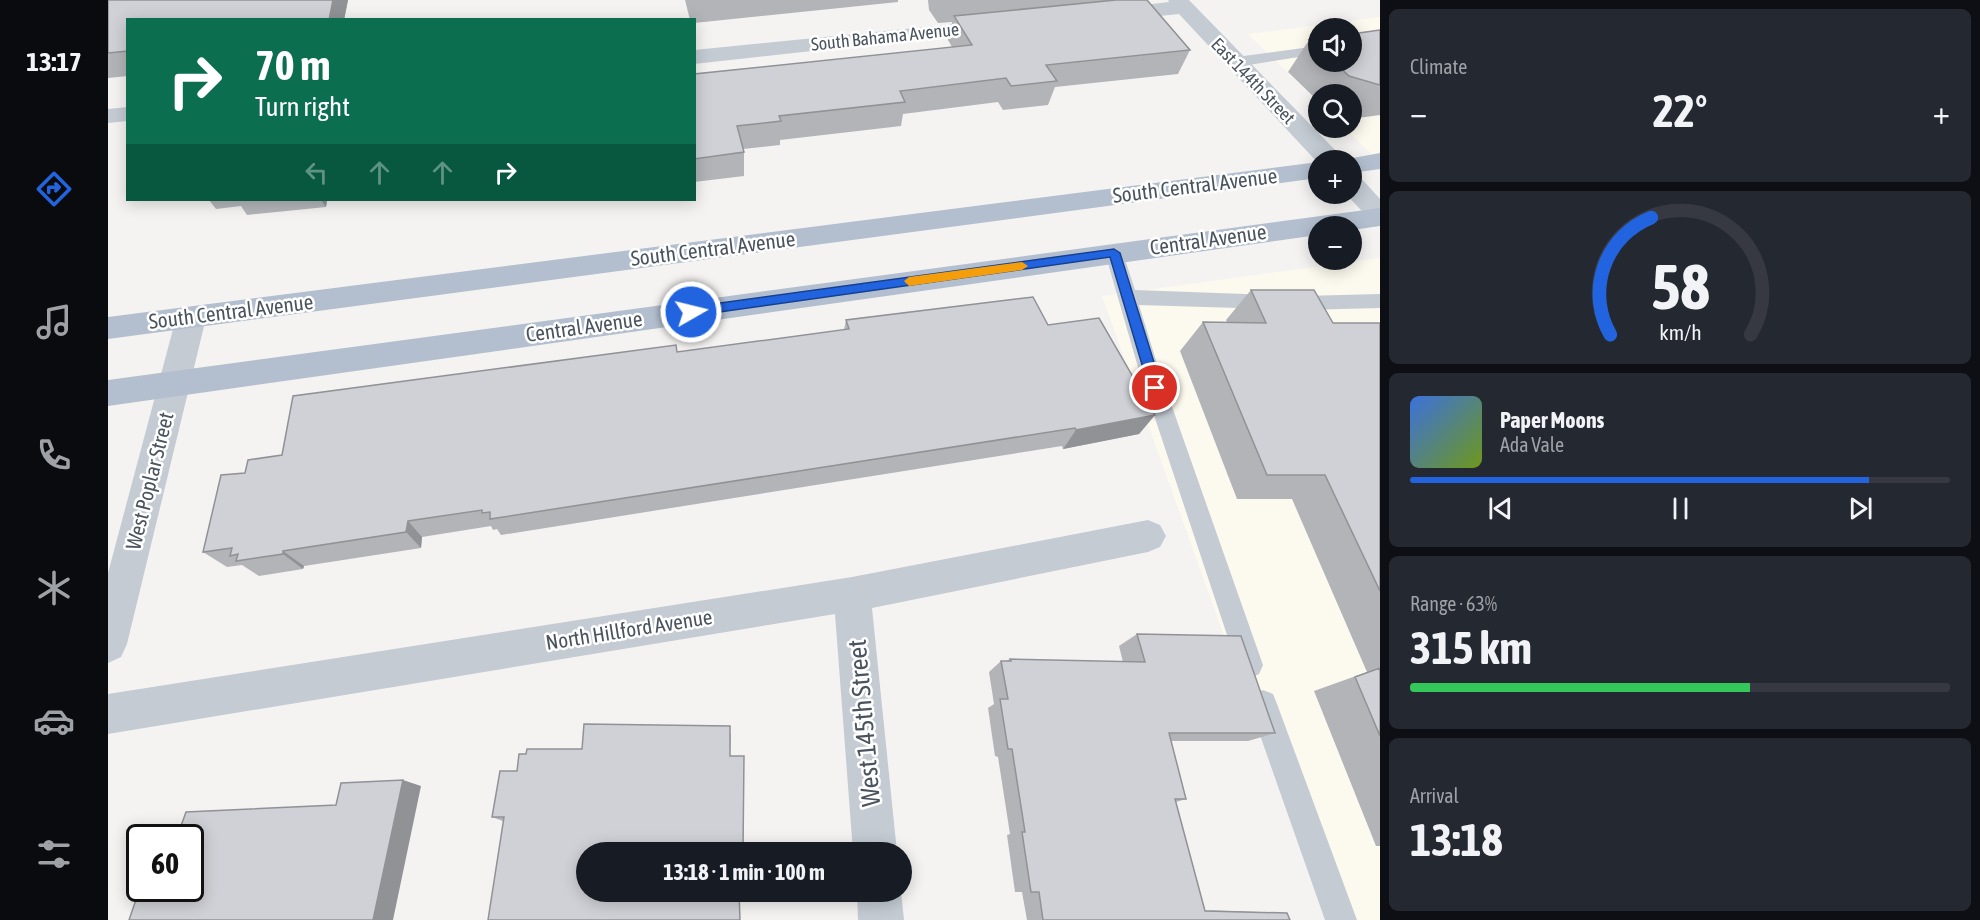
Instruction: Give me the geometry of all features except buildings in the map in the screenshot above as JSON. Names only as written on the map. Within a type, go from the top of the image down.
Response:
[{"type":"main road","points":[[1362,164],[1380,161]]},
{"type":"main road","name":"South Central Avenue","points":[[108,328],[1308,171]]},
{"type":"main road","name":"Central Avenue","points":[[108,393],[1380,216]]},
{"type":"street","points":[[1093,16],[1180,3]]},
{"type":"street","name":"East 144th Street","points":[[1180,3],[1320,150]]},
{"type":"street","name":"South Bahama Avenue","points":[[696,57],[1011,25]]},
{"type":"street","points":[[108,116],[126,114]]},
{"type":"street","points":[[1362,195],[1380,216]]},
{"type":"street","name":"West Poplar Street","points":[[108,644],[190,318]]},
{"type":"street","name":"North Hillford Avenue","points":[[108,714],[852,594],[1148,536]]},
{"type":"street","name":"West 145th Street","points":[[852,594],[874,842]]},
{"type":"street","points":[[880,902],[881,920]]},
{"type":"lane","points":[[1236,62],[1308,51]]},
{"type":"lane","points":[[1114,253],[1148,367],[1280,754],[1341,920]]},
{"type":"lane","points":[[1128,297],[1303,303],[1380,301]]},
{"type":"shaded area","points":[[1380,17],[1380,162],[1355,138],[1362,138],[1362,84],[1308,84],[1308,92],[1248,34],[1308,26],[1308,72],[1362,72],[1362,19]]},
{"type":"shaded area","points":[[1380,258],[1380,920],[1326,920],[1102,296],[1308,268],[1308,270],[1362,270],[1362,260]]},
{"type":"slow traffic","points":[[909,281],[1022,266]]},
{"type":"route","points":[[691,312],[1114,253],[1155,388]]}]
